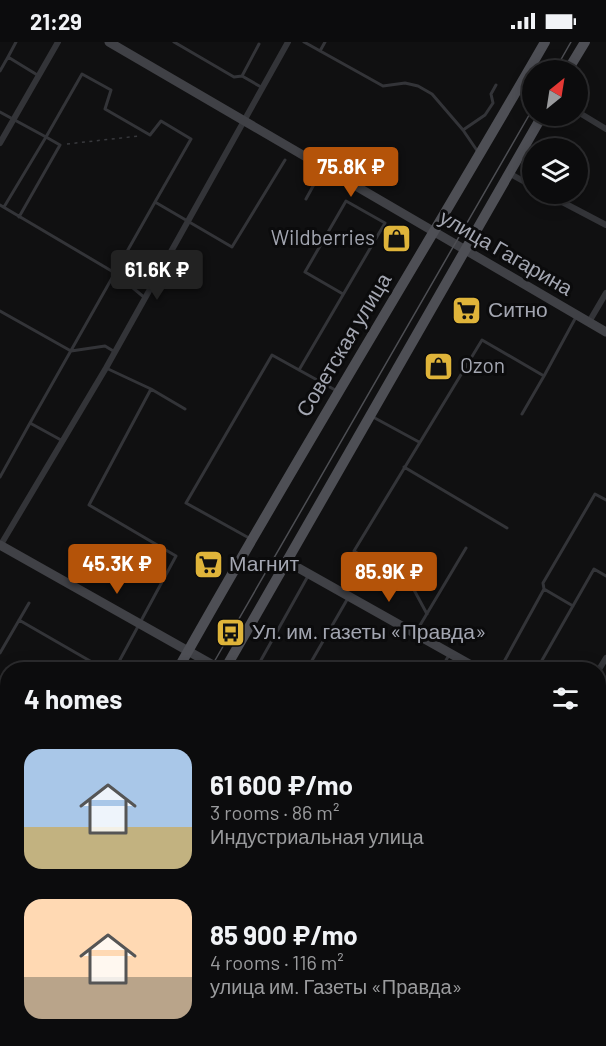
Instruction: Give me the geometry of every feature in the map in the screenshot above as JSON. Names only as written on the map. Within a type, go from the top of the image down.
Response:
[{"type":"main road","name":"улица Гагарина","points":[[109,42],[606,332]]},
{"type":"main road","name":"Советская улица","points":[[182,662],[545,42]]},
{"type":"main road","points":[[574,60],[585,42]]},
{"type":"main road","points":[[229,662],[536,126]]},
{"type":"main road","points":[[0,545],[208,662]]},
{"type":"main road","points":[[286,561],[466,662]]},
{"type":"street","points":[[0,143],[58,42]]},
{"type":"street","points":[[0,545],[106,368],[288,42]]},
{"type":"street","points":[[588,118],[606,129]]},
{"type":"street","points":[[509,173],[522,180]]},
{"type":"street","points":[[566,204],[606,225]]},
{"type":"street","points":[[589,322],[606,293]]},
{"type":"lane","points":[[0,71],[16,42]]},
{"type":"lane","points":[[174,42],[234,76],[242,76],[263,88]]},
{"type":"lane","points":[[304,42],[383,86],[405,83],[418,86],[432,94],[480,155]]},
{"type":"lane","points":[[320,51],[325,42]]},
{"type":"lane","points":[[242,76],[260,44]]},
{"type":"lane","points":[[8,57],[39,76]]},
{"type":"lane","points":[[0,477],[30,423],[71,351],[115,273],[155,202],[191,139],[161,121],[150,135],[105,109],[111,90],[82,74],[46,137],[2,206],[115,273],[145,298]]},
{"type":"lane","points":[[462,130],[485,115],[493,103],[491,94],[496,85]]},
{"type":"lane","points":[[0,112],[60,145],[19,217]]},
{"type":"lane","points":[[155,202],[232,247],[285,160]]},
{"type":"lane","points":[[306,199],[324,167]]},
{"type":"lane","points":[[299,370],[385,223],[346,201],[305,272],[343,294]]},
{"type":"lane","points":[[0,311],[71,351],[105,346],[115,352]]},
{"type":"lane","points":[[522,414],[577,315]]},
{"type":"lane","points":[[427,614],[413,588],[354,551],[483,340],[544,376]]},
{"type":"lane","points":[[253,540],[186,503],[272,355],[338,392]]},
{"type":"lane","points":[[106,368],[151,389],[185,409]]},
{"type":"lane","points":[[119,662],[176,556],[89,505],[151,389]]},
{"type":"lane","points":[[370,416],[419,442]]},
{"type":"lane","points":[[30,423],[63,441]]},
{"type":"lane","points":[[404,467],[507,528]]},
{"type":"lane","points":[[504,662],[544,589],[543,584],[595,494],[606,501]]},
{"type":"lane","points":[[416,634],[466,548]]},
{"type":"lane","points":[[541,662],[594,569],[606,575]]},
{"type":"lane","points":[[260,662],[309,574]]},
{"type":"lane","points":[[544,589],[573,606]]},
{"type":"lane","points":[[311,662],[349,597]]},
{"type":"lane","points":[[0,653],[29,603]]},
{"type":"lane","points":[[19,620],[92,662]]},
{"type":"lane","points":[[445,662],[450,653]]},
{"type":"path","points":[[60,145],[150,135]]},
{"type":"tram line","points":[[561,60],[571,42]]},
{"type":"tram line","points":[[214,662],[523,126]]},
{"type":"place","name":"Wildberries","points":[[396,238]]},
{"type":"place","name":"Ситно","points":[[467,310]]},
{"type":"place","name":"Ozon","points":[[439,366]]},
{"type":"place","name":"Магнит","points":[[208,564]]},
{"type":"place","name":"Ул. им. газеты «Правда»","points":[[231,632]]}]
